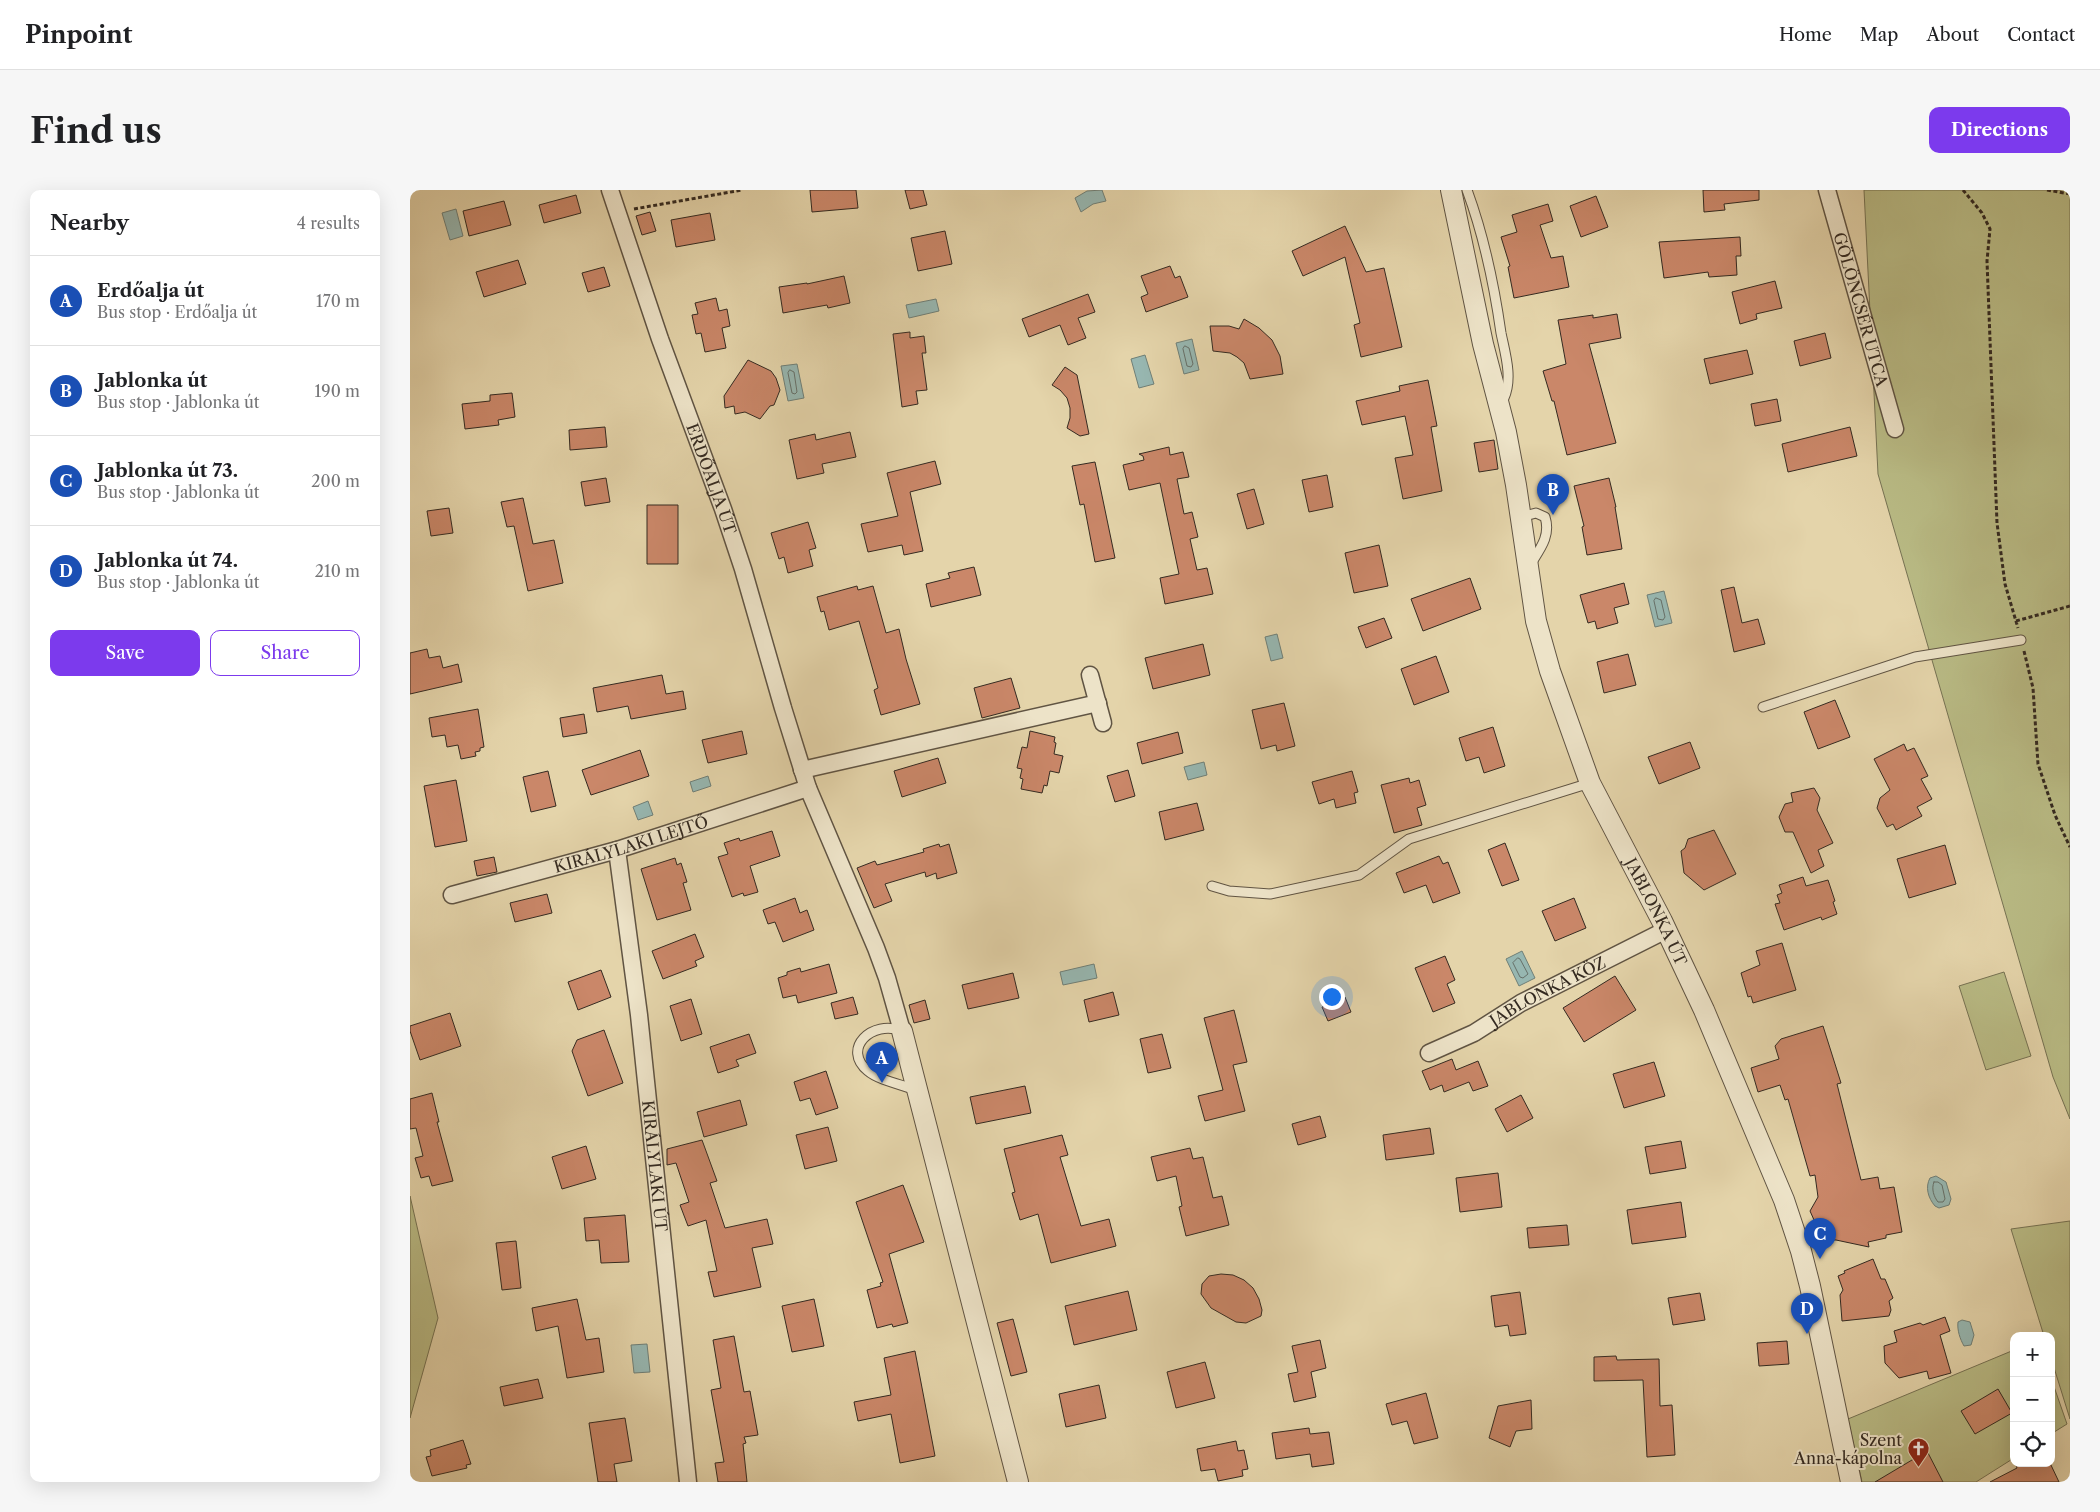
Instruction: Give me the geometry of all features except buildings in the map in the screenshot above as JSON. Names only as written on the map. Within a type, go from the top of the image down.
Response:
[{"type":"street","name":"ERDŐALJA ÚT","points":[[610,190],[660,340],[738,552],[808,788],[887,978],[1018,1482]]},
{"type":"street","name":"JABLONKA ÚT","points":[[1451,190],[1483,344],[1506,432],[1521,516],[1536,621],[1550,671],[1590,783],[1666,930],[1704,1010],[1784,1200],[1801,1251],[1851,1482]]},
{"type":"street","name":"GÖLÖNCSÉR UTCA","points":[[1827,190],[1895,429]]},
{"type":"street","points":[[1090,675],[1103,723]]},
{"type":"street","points":[[802,770],[1098,703]]},
{"type":"street","name":"KIRÁLYLAKI LEJTŐ","points":[[452,895],[617,850],[808,788]]},
{"type":"street","name":"KIRÁLYLAKI ÚT","points":[[617,850],[639,1015],[688,1482]]},
{"type":"street","name":"JABLONKA KÖZ","points":[[1429,1052],[1474,1033],[1521,1003],[1666,930]]},
{"type":"lane","points":[[1467,190],[1477,216],[1494,287],[1508,370],[1508,389],[1504,398],[1498,399]]},
{"type":"lane","points":[[1763,707],[1915,657],[2022,640]]},
{"type":"lane","points":[[1212,886],[1229,891],[1270,894],[1359,875],[1409,838],[1590,783]]},
{"type":"lane","points":[[902,1031],[883,1028],[870,1033],[859,1046],[858,1058],[872,1074],[916,1090]]},
{"type":"path","points":[[618,212],[742,190]]},
{"type":"path","points":[[1963,190],[1982,214],[1990,229],[1987,261],[1998,523],[2006,584],[2033,688],[2038,764],[2055,814],[2070,847]]},
{"type":"path","points":[[2047,190],[2070,194]]},
{"type":"path","points":[[2016,621],[2070,606]]},
{"type":"green space","points":[[1864,190],[2070,190],[2070,1119],[2053,1077],[1878,474]]},
{"type":"green space","points":[[2004,972],[2031,1056],[1986,1070],[1959,986]]},
{"type":"green space","points":[[410,1196],[438,1318],[410,1418]]},
{"type":"green space","points":[[2070,1221],[2070,1419],[2055,1371],[2055,1332],[2043,1332],[2011,1229]]},
{"type":"green space","points":[[2010,1352],[2010,1461],[1976,1482],[1862,1482],[1848,1419]]},
{"type":"green space","points":[[2055,1390],[2067,1424],[2055,1432]]},
{"type":"water","points":[[1102,190],[1106,201],[1093,204],[1081,212],[1075,198],[1087,191]]},
{"type":"water","points":[[456,209],[463,236],[450,240],[442,213]]},
{"type":"water","points":[[936,299],[939,311],[909,318],[906,305]]},
{"type":"water","points":[[1192,339],[1199,370],[1184,374],[1176,343]]},
{"type":"water","points":[[1145,355],[1154,384],[1139,388],[1131,359]]},
{"type":"water","points":[[797,364],[804,398],[788,401],[781,366]]},
{"type":"water","points":[[1664,591],[1672,623],[1655,627],[1647,595]]},
{"type":"water","points":[[1277,634],[1283,658],[1271,661],[1265,637]]},
{"type":"water","points":[[1204,762],[1207,775],[1188,780],[1184,767]]},
{"type":"water","points":[[708,776],[711,786],[693,792],[690,782]]},
{"type":"water","points":[[648,801],[653,815],[638,820],[633,807]]},
{"type":"water","points":[[1522,951],[1535,978],[1519,986],[1506,959]]},
{"type":"water","points":[[1094,964],[1097,978],[1063,985],[1060,972]]},
{"type":"water","points":[[1936,1176],[1946,1182],[1951,1199],[1949,1205],[1939,1208],[1935,1206],[1928,1192],[1928,1181]]},
{"type":"water","points":[[1962,1320],[1970,1322],[1974,1335],[1971,1345],[1964,1346],[1960,1337],[1958,1322]]},
{"type":"water","points":[[647,1344],[650,1372],[634,1373],[631,1345]]},
{"type":"place","name":"Jablonka út","points":[[1553,515]]},
{"type":"place","name":"Erdőalja út","points":[[882,1083]]},
{"type":"place","name":"Jablonka út 73.","points":[[1820,1259]]},
{"type":"place","name":"Jablonka út 74.","points":[[1807,1334]]},
{"type":"place","name":"Szent Anna-kápolna","points":[[1918,1468]]}]
